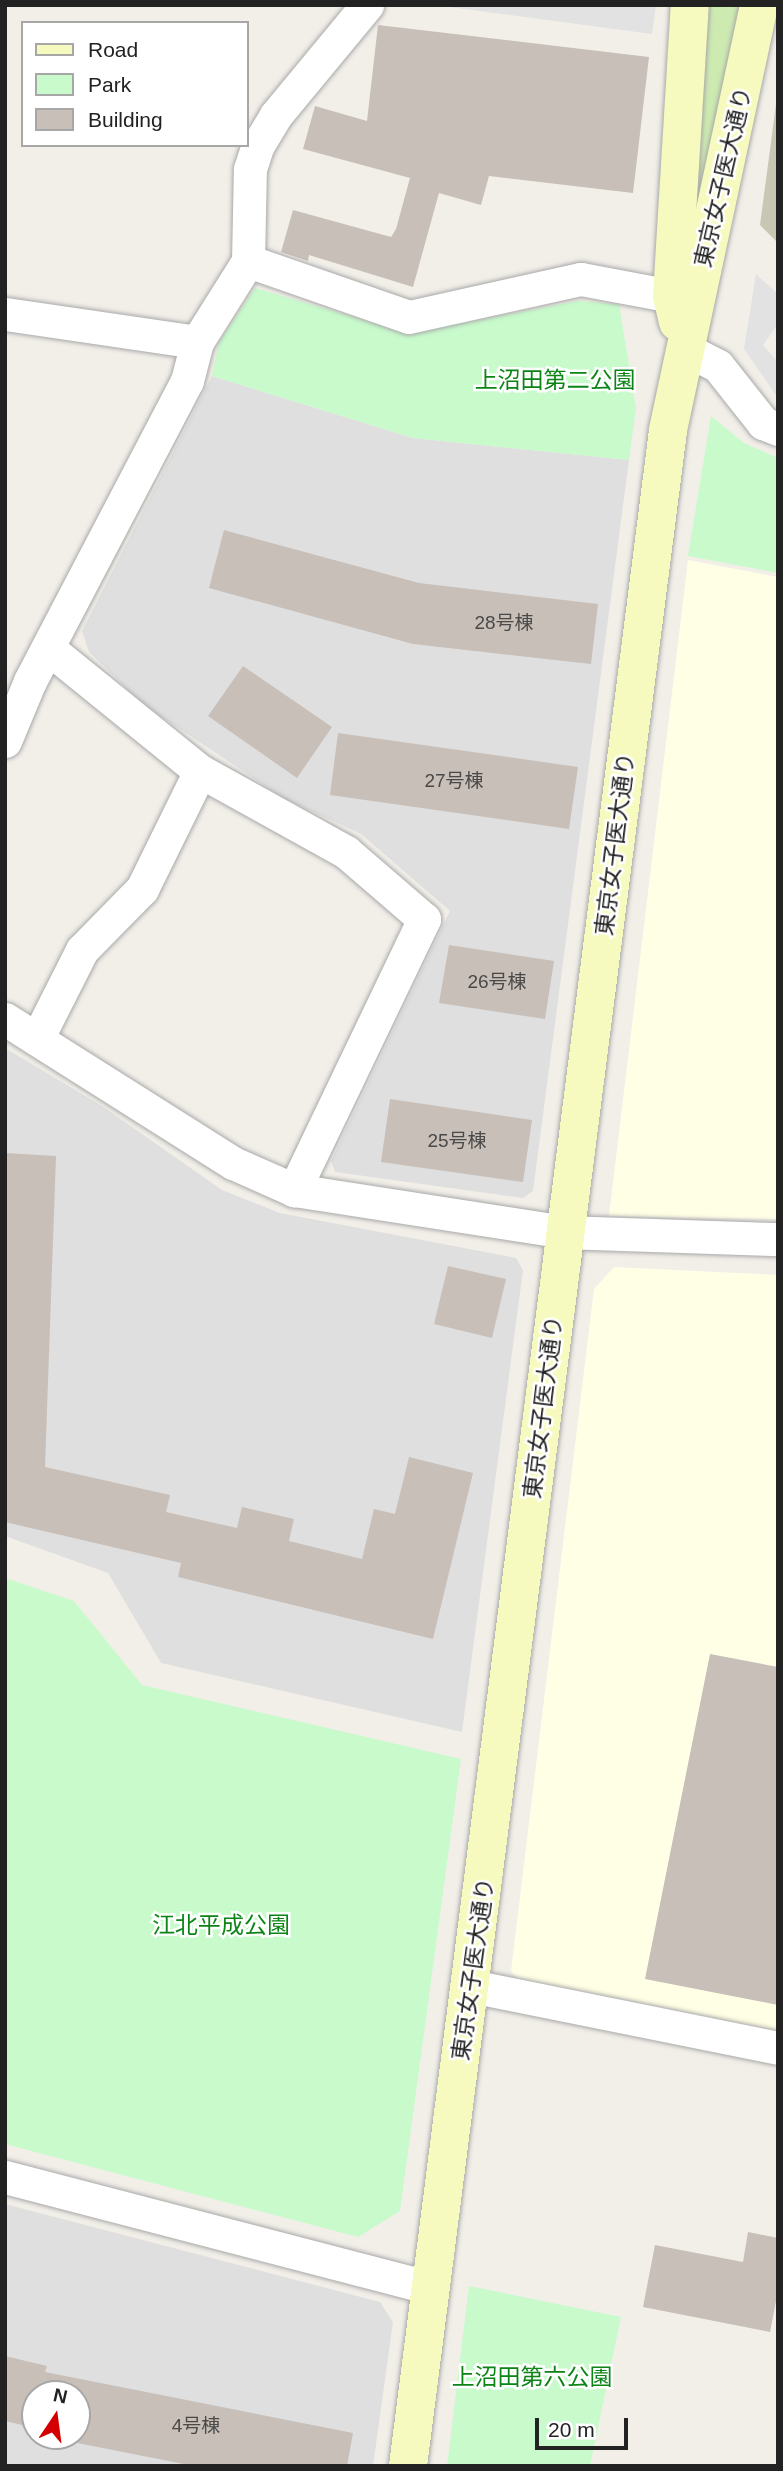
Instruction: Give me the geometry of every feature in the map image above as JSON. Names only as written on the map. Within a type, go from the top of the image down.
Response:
[{"type":"street","points":[[5,741],[48,648],[187,381],[197,342],[248,261],[250,169],[258,145],[276,115],[367,5]]},
{"type":"street","name":"東京女子医大通り","points":[[683,348],[672,296],[690,5]]},
{"type":"street","name":"東京女子医大通り","points":[[408,2466],[667,430],[760,5]]},
{"type":"street","points":[[248,261],[409,317],[581,279],[672,296]]},
{"type":"street","points":[[5,314],[197,342]]},
{"type":"street","points":[[683,348],[718,366],[763,423],[778,429]]},
{"type":"street","points":[[48,648],[200,771],[346,852],[424,919],[294,1190]]},
{"type":"street","points":[[37,1039],[82,950],[142,889],[200,771]]},
{"type":"street","points":[[5,1019],[233,1164],[294,1190],[564,1232],[778,1240]]},
{"type":"street","points":[[471,1986],[778,2048]]},
{"type":"street","points":[[5,2177],[431,2288]]},
{"type":"shaded area","points":[[434,5],[656,5],[652,34]]},
{"type":"shaded area","points":[[778,89],[778,243],[760,225]]},
{"type":"shaded area","points":[[756,274],[778,294],[778,324],[763,345],[778,362],[778,398],[744,349]]},
{"type":"shaded area","points":[[212,376],[413,438],[629,460],[533,1191],[523,1198],[335,1172],[331,1161],[450,911],[361,834],[285,799],[144,705],[89,652],[82,631]]},
{"type":"shaded area","points":[[688,560],[778,577],[778,1219],[609,1216]]},
{"type":"shaded area","points":[[5,1048],[102,1106],[222,1190],[280,1213],[516,1258],[523,1270],[462,1732],[161,1663],[108,1573],[5,1536]]},
{"type":"shaded area","points":[[614,1267],[778,1275],[778,2031],[521,1983],[511,1971],[594,1289]]},
{"type":"shaded area","points":[[5,2204],[380,2302],[393,2322],[373,2466],[5,2466]]},
{"type":"green space","points":[[705,5],[741,5],[691,256]]},
{"type":"green space","name":"上沼田第二公園","points":[[255,288],[408,333],[578,301],[619,304],[636,409],[629,460],[413,438],[212,376],[219,342]]},
{"type":"green space","points":[[711,416],[744,443],[778,458],[778,573],[688,556]]},
{"type":"green space","name":"江北平成公園","points":[[5,1578],[74,1601],[142,1685],[461,1759],[400,2211],[358,2237],[5,2144]]},
{"type":"green space","name":"上沼田第六公園","points":[[469,2286],[621,2317],[590,2466],[447,2466]]},
{"type":"building","points":[[378,25],[649,57],[633,193],[489,176],[481,205],[439,193],[413,287],[309,255],[308,261],[281,252],[293,210],[391,237],[396,229],[410,178],[303,149],[315,106],[367,121]]},
{"type":"building","points":[[224,530],[419,583],[598,604],[591,664],[413,644],[209,588]]},
{"type":"building","points":[[243,666],[332,727],[297,778],[208,716]]},
{"type":"building","points":[[338,733],[578,767],[569,829],[330,795]]},
{"type":"building","points":[[449,945],[554,961],[545,1019],[439,1003]]},
{"type":"building","points":[[390,1099],[532,1120],[523,1182],[381,1162]]},
{"type":"building","points":[[5,1153],[56,1156],[45,1467],[170,1495],[166,1512],[237,1528],[242,1507],[294,1519],[289,1541],[362,1559],[374,1509],[395,1514],[409,1457],[473,1473],[433,1639],[178,1577],[181,1563],[5,1522]]},
{"type":"building","points":[[448,1266],[506,1279],[492,1338],[434,1324]]},
{"type":"building","points":[[710,1654],[778,1667],[778,2005],[645,1979]]},
{"type":"building","points":[[748,2232],[778,2238],[778,2291],[770,2332],[643,2307],[655,2245],[743,2262]]},
{"type":"building","points":[[5,2356],[47,2366],[45,2372],[85,2380],[21,2380],[21,2425],[5,2421]]},
{"type":"building","points":[[91,2381],[353,2433],[347,2466],[194,2466],[91,2446]]}]
